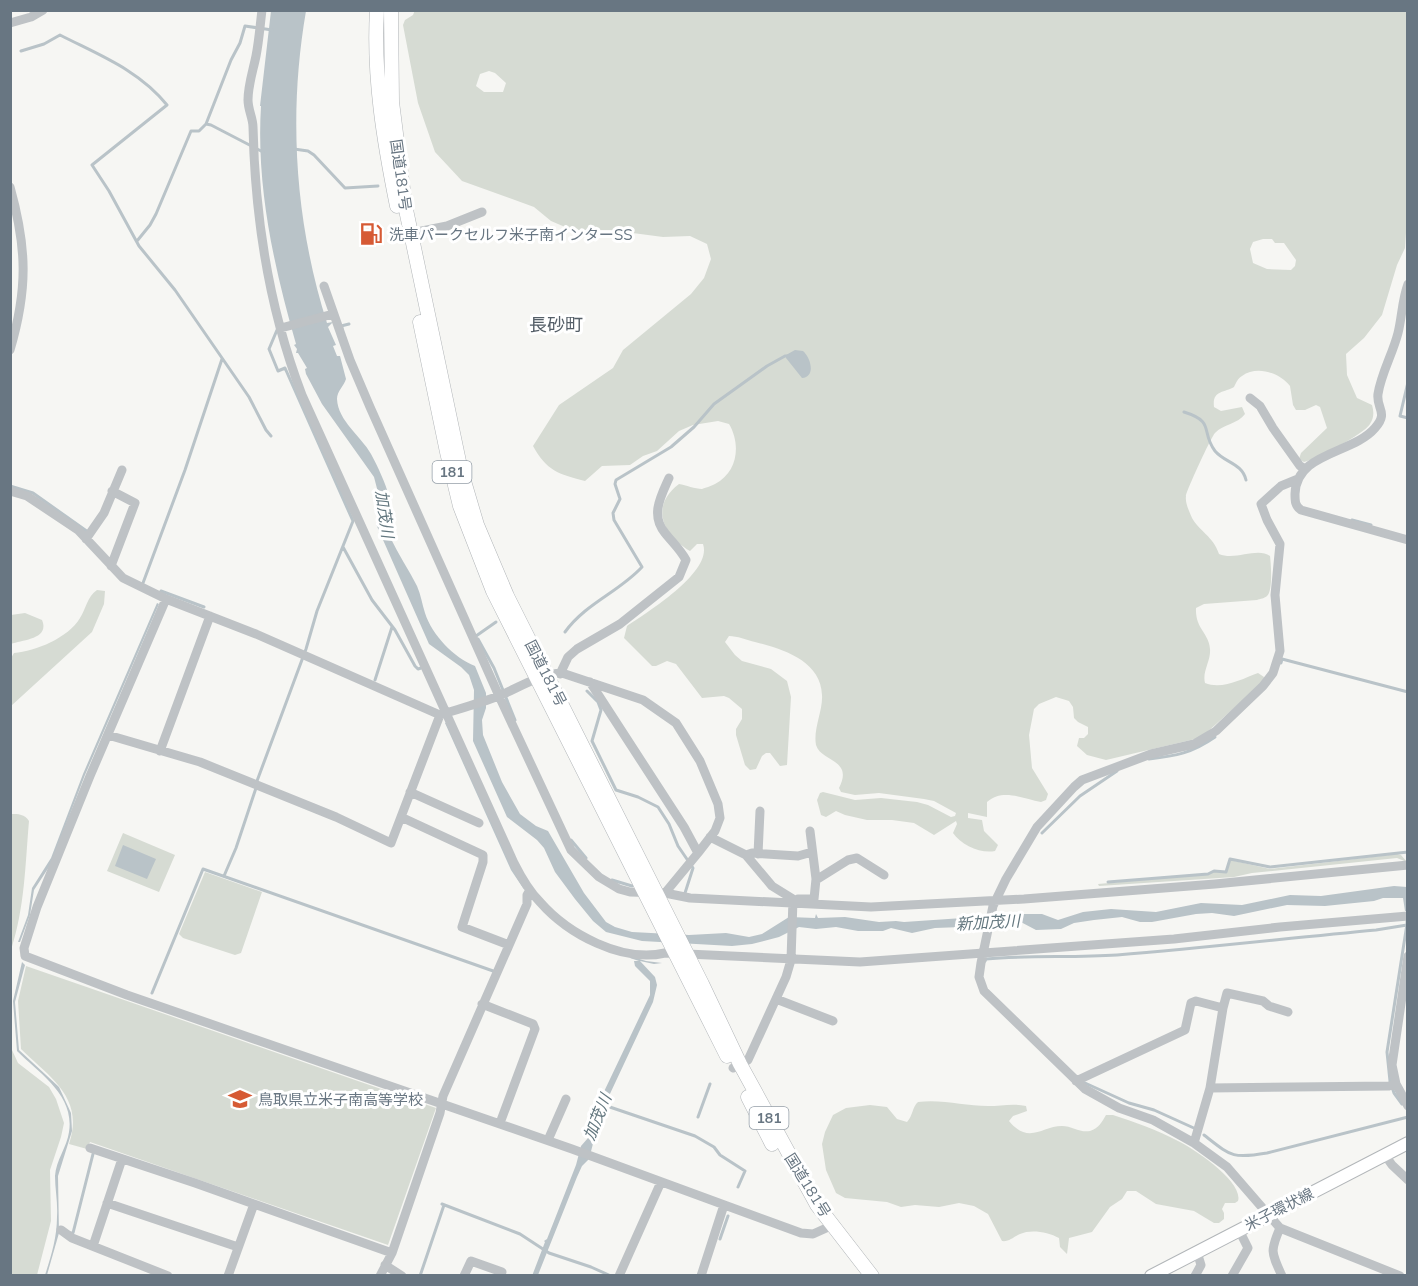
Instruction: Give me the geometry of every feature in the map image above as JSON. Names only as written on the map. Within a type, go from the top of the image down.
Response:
[{"type":"highway","name":"国道181号","points":[[376,10],[375,45],[381,108],[392,181],[407,234],[447,452],[460,506],[493,591],[548,676],[654,892],[679,951],[790,1175],[830,1227],[872,1275]]},
{"type":"highway","name":"国道181号","points":[[391,10],[392,102],[407,234]]},
{"type":"highway","name":"国道181号","points":[[830,1227],[860,1275]]},
{"type":"main road","name":"米子環状線","points":[[1151,1275],[1407,1143]]},
{"type":"street","points":[[10,23],[31,17],[43,10]]},
{"type":"street","points":[[262,10],[249,86],[256,203],[264,255],[284,327],[289,359],[302,395],[514,863],[530,890],[544,907],[578,933],[597,942],[618,950],[650,957],[679,951],[860,962],[984,950],[1174,939],[1407,916]]},
{"type":"street","points":[[10,187],[20,225],[24,256],[24,286],[19,320],[10,350]]},
{"type":"street","points":[[407,234],[447,226],[482,212]]},
{"type":"street","points":[[1407,284],[1398,335],[1378,395],[1382,414],[1380,422],[1362,439],[1304,468],[1298,479],[1295,498],[1296,505],[1301,510],[1407,540]]},
{"type":"street","points":[[324,286],[329,315],[498,696],[571,850],[599,877],[609,883],[630,892],[654,892],[690,898],[872,907],[995,903],[1407,865]]},
{"type":"street","points":[[284,327],[329,315]]},
{"type":"street","points":[[1250,398],[1260,406],[1280,438],[1300,466],[1304,468]]},
{"type":"street","points":[[86,539],[104,513],[122,470]]},
{"type":"street","points":[[10,491],[27,496],[78,530],[123,578],[166,599],[446,713],[548,676],[577,649],[620,624],[678,578],[686,560],[657,520],[660,499],[669,478]]},
{"type":"street","points":[[1298,479],[1281,486],[1261,504],[1280,544],[1275,595],[1280,651],[1269,679],[1216,731],[1194,744],[1141,757],[1082,780],[1074,787],[1037,827],[1006,879],[995,903],[979,977],[984,991],[1085,1089],[1109,1104],[1153,1120],[1194,1143],[1227,1167],[1280,1228],[1400,1275]]},
{"type":"street","points":[[111,566],[135,503],[112,491]]},
{"type":"street","points":[[166,599],[37,907],[24,948],[25,956],[548,1140],[809,1235],[830,1227]]},
{"type":"street","points":[[160,751],[210,616]]},
{"type":"street","points":[[548,676],[590,682],[643,700],[680,727],[700,761],[718,804],[720,818],[698,853],[654,892]]},
{"type":"street","points":[[590,682],[684,827],[698,853]]},
{"type":"street","points":[[108,735],[200,762],[336,817],[391,843],[410,792],[446,713]]},
{"type":"street","points":[[410,792],[479,823]]},
{"type":"street","points":[[758,854],[760,811]]},
{"type":"street","points":[[401,817],[483,855],[483,862],[462,927],[509,945]]},
{"type":"street","points":[[793,904],[814,898],[816,880],[810,831]]},
{"type":"street","points":[[710,837],[746,855],[772,886],[793,904]]},
{"type":"street","points":[[746,855],[798,856],[812,852]]},
{"type":"street","points":[[816,880],[848,860],[857,858],[884,875]]},
{"type":"street","points":[[380,1275],[392,1253],[454,1069],[527,904],[527,895],[530,890]]},
{"type":"street","points":[[736,1066],[748,1060],[786,977],[791,958],[793,904]]},
{"type":"street","points":[[1407,956],[1403,1005],[1392,1065],[1396,1084],[1407,1107]]},
{"type":"street","points":[[1194,1143],[1210,1088],[1227,993],[1263,1001],[1269,1006],[1288,1012]]},
{"type":"street","points":[[776,999],[833,1021]]},
{"type":"street","points":[[1076,1081],[1185,1030],[1191,1003],[1196,1001],[1223,1008]]},
{"type":"street","points":[[482,1004],[533,1024],[536,1029],[500,1123]]},
{"type":"street","points":[[1210,1088],[1389,1086],[1396,1084]]},
{"type":"street","points":[[548,1140],[566,1099]]},
{"type":"street","points":[[90,1148],[392,1253]]},
{"type":"street","points":[[1385,1155],[1407,1180]]},
{"type":"street","points":[[93,1246],[122,1159]]},
{"type":"street","points":[[619,1275],[661,1182]]},
{"type":"street","points":[[107,1203],[238,1247]]},
{"type":"street","points":[[228,1275],[254,1204]]},
{"type":"street","points":[[701,1275],[724,1205]]},
{"type":"street","points":[[1280,1228],[1272,1245],[1273,1257],[1282,1275]]},
{"type":"street","points":[[62,1230],[67,1236],[168,1275]]},
{"type":"street","points":[[1232,1275],[1248,1248],[1239,1230]]},
{"type":"street","points":[[1195,1275],[1201,1265],[1197,1252]]},
{"type":"street","points":[[464,1275],[471,1261],[502,1272]]},
{"type":"street","points":[[386,1265],[402,1275]]},
{"type":"shaded area","points":[[415,10],[1407,11],[1408,203],[1405,248],[1397,265],[1382,315],[1364,338],[1346,354],[1347,375],[1357,398],[1372,405],[1371,422],[1350,440],[1304,462],[1299,459],[1301,453],[1327,428],[1320,407],[1316,405],[1305,410],[1296,410],[1290,386],[1286,381],[1268,372],[1248,373],[1239,378],[1234,387],[1219,393],[1215,398],[1214,407],[1221,411],[1242,407],[1245,414],[1215,433],[1186,496],[1192,518],[1213,543],[1219,554],[1232,556],[1259,553],[1270,556],[1271,583],[1266,597],[1257,600],[1204,604],[1196,608],[1198,621],[1210,649],[1205,683],[1225,684],[1258,673],[1264,677],[1263,682],[1205,734],[1195,739],[1106,760],[1087,755],[1077,746],[1079,738],[1084,738],[1088,734],[1088,727],[1074,718],[1073,707],[1069,701],[1056,697],[1039,704],[1034,709],[1029,735],[1032,768],[1048,794],[1046,800],[1041,802],[1013,796],[1000,796],[987,802],[987,817],[968,813],[968,818],[982,820],[984,831],[998,845],[995,851],[990,852],[966,845],[957,837],[953,833],[956,821],[934,835],[914,823],[867,820],[836,811],[826,817],[821,815],[817,800],[823,792],[855,800],[881,798],[917,802],[951,817],[956,813],[934,801],[924,799],[879,793],[855,795],[841,792],[839,788],[843,779],[840,766],[819,751],[816,745],[822,695],[815,673],[799,658],[788,653],[739,637],[729,636],[725,642],[735,655],[742,661],[771,669],[787,681],[791,697],[787,765],[780,766],[770,753],[766,753],[762,756],[756,769],[750,770],[745,765],[736,735],[736,729],[742,719],[742,709],[724,696],[702,698],[676,664],[667,661],[652,666],[624,638],[627,626],[676,591],[698,567],[703,555],[703,544],[697,544],[690,551],[680,544],[667,528],[662,510],[670,492],[679,484],[702,489],[723,479],[729,472],[736,449],[729,424],[718,421],[693,425],[679,431],[657,451],[643,456],[630,465],[602,466],[585,481],[567,476],[548,466],[533,446],[559,405],[613,368],[623,350],[691,294],[704,278],[711,259],[707,244],[690,236],[663,237],[610,230],[572,230],[551,221],[534,207],[462,181],[435,152],[418,103],[403,25],[405,20],[413,15]],"holes":[[[489,71],[495,73],[506,83],[503,92],[484,92],[476,86],[480,74]],[[1263,239],[1284,243],[1296,260],[1295,266],[1291,270],[1267,269],[1253,263],[1250,249],[1253,242]]]},
{"type":"shaded area","points":[[97,590],[105,591],[104,604],[92,632],[11,706],[11,658],[14,653],[32,650],[68,632],[80,618]]},
{"type":"shaded area","points":[[25,613],[42,620],[42,631],[34,638],[11,644],[11,615]]},
{"type":"shaded area","points":[[11,814],[19,814],[29,821],[22,902],[11,950]]},
{"type":"shaded area","points":[[123,833],[175,855],[159,892],[107,871]]},
{"type":"shaded area","points":[[1397,854],[1407,862],[1397,858],[1252,873],[1234,877],[1099,886],[1098,884],[1208,874],[1215,871],[1226,873],[1230,860],[1270,869]]},
{"type":"shaded area","points":[[205,872],[262,892],[241,953],[235,955],[183,938],[179,934]]},
{"type":"shaded area","name":"鳥取県立米子南高等学校","points":[[26,966],[436,1108],[388,1245],[90,1142],[87,1149],[69,1144],[73,1128],[72,1113],[62,1089],[21,1049],[18,1001]]},
{"type":"shaded area","points":[[10,1032],[12,1050],[18,1063],[49,1087],[56,1099],[64,1123],[50,1170],[51,1221],[37,1275],[11,1275]]},
{"type":"shaded area","points":[[918,1102],[1026,1106],[1027,1111],[1013,1116],[1009,1121],[1016,1128],[1029,1133],[1062,1126],[1090,1131],[1102,1122],[1106,1115],[1113,1115],[1162,1133],[1195,1151],[1226,1176],[1238,1193],[1238,1201],[1225,1203],[1222,1209],[1224,1219],[1219,1223],[1214,1223],[1194,1211],[1156,1204],[1136,1191],[1127,1191],[1122,1199],[1110,1207],[1092,1232],[1069,1238],[1067,1254],[1060,1247],[1059,1238],[1045,1233],[1024,1232],[1002,1241],[988,1214],[974,1206],[959,1203],[939,1207],[915,1205],[901,1207],[887,1202],[845,1198],[836,1193],[826,1170],[822,1144],[833,1115],[846,1108],[870,1105],[887,1107],[897,1119],[907,1122]]},
{"type":"water","name":"加茂川","points":[[271,11],[306,11],[297,89],[298,168],[308,246],[316,285],[327,323],[333,322],[328,327],[336,345],[333,346],[337,356],[340,356],[346,379],[337,396],[338,407],[367,447],[383,480],[390,501],[390,537],[417,586],[428,621],[438,637],[452,652],[475,666],[486,693],[486,708],[482,720],[483,735],[502,782],[520,814],[536,826],[548,831],[584,893],[606,922],[632,932],[689,935],[726,933],[749,937],[762,934],[789,917],[815,918],[816,914],[818,918],[845,917],[879,922],[1020,914],[1042,914],[1058,920],[1083,912],[1111,909],[1156,912],[1201,903],[1242,905],[1290,895],[1321,896],[1394,886],[1407,887],[1407,911],[1405,911],[1403,898],[1383,898],[1325,906],[1287,905],[1234,916],[1212,913],[1196,914],[1152,922],[1140,922],[1122,917],[1074,923],[1061,929],[1036,930],[1015,919],[979,922],[962,927],[935,928],[912,933],[891,928],[883,931],[858,931],[836,927],[816,929],[799,927],[779,937],[732,946],[642,941],[606,932],[593,921],[555,872],[544,848],[507,817],[473,741],[474,690],[469,675],[429,644],[376,524],[381,504],[374,477],[322,404],[306,374],[305,369],[307,368],[296,353],[297,349],[294,345],[296,344],[268,227],[261,167],[260,106]]},
{"type":"water","points":[[795,350],[803,351],[808,358],[811,371],[806,377],[802,378],[786,358],[786,355]]},
{"type":"water","points":[[157,603],[159,604],[85,775],[51,864],[34,890],[30,915],[20,942],[18,942],[28,915],[32,888],[51,858],[83,774]]},
{"type":"water","points":[[447,722],[525,891],[511,870],[445,723]]},
{"type":"water","points":[[123,845],[156,859],[147,879],[115,866]]},
{"type":"water","name":"加茂川","points":[[630,956],[662,963],[640,961],[655,977],[657,985],[653,1002],[601,1113],[589,1159],[582,1166],[577,1177],[538,1275],[532,1276],[576,1165],[581,1146],[588,1138],[600,1100],[650,995],[650,981],[635,966],[634,961],[639,961]]},
{"type":"water","points":[[22,962],[25,965],[15,1002],[19,1050],[59,1087],[71,1113],[72,1131],[58,1176],[59,1233],[47,1275],[45,1275],[57,1224],[55,1176],[68,1138],[69,1119],[61,1096],[54,1086],[17,1051],[13,1001]]},
{"type":"waterway","points":[[206,124],[245,26],[272,30]]},
{"type":"waterway","points":[[21,51],[44,44],[60,35],[131,73],[144,82],[167,105],[92,165],[139,246],[175,290],[249,397],[271,436]]},
{"type":"waterway","points":[[137,241],[156,214],[191,131],[199,131],[206,124],[211,125],[263,152]]},
{"type":"waterway","points":[[294,149],[308,151],[314,155],[345,188],[378,186]]},
{"type":"waterway","points":[[342,328],[341,326],[349,324]]},
{"type":"waterway","points":[[257,781],[306,649],[317,611],[353,521],[285,368],[278,371],[269,349],[277,330]]},
{"type":"waterway","points":[[565,632],[583,613],[642,567],[614,520],[613,513],[620,499],[615,484],[616,480],[671,447],[694,427],[714,404],[767,366],[789,356]]},
{"type":"waterway","points":[[143,583],[185,470],[222,359]]},
{"type":"waterway","points":[[1408,382],[1400,416],[1408,418]]},
{"type":"waterway","points":[[1184,412],[1204,423],[1215,451],[1241,470],[1246,480]]},
{"type":"waterway","points":[[10,486],[33,493],[88,532]]},
{"type":"waterway","points":[[1352,520],[1371,525]]},
{"type":"waterway","points":[[343,547],[372,600],[395,630],[415,666],[418,669],[421,668]]},
{"type":"waterway","points":[[161,591],[204,607]]},
{"type":"waterway","points":[[476,636],[496,622]]},
{"type":"waterway","points":[[375,680],[392,627]]},
{"type":"waterway","points":[[478,639],[494,668],[515,720]]},
{"type":"waterway","points":[[1281,663],[1282,659],[1408,692]]},
{"type":"waterway","points":[[587,691],[598,702],[601,710],[592,741],[616,790],[658,807],[669,824],[678,846],[693,868],[685,893]]},
{"type":"waterway","points":[[1149,759],[1184,753],[1215,737]]},
{"type":"waterway","points":[[1042,833],[1080,796],[1117,771]]},
{"type":"waterway","points":[[224,876],[256,788]]},
{"type":"waterway","points":[[571,840],[586,858]]},
{"type":"waterway","points":[[1108,882],[1208,874],[1214,871],[1226,872],[1230,859],[1270,867],[1408,852]]},
{"type":"waterway","points":[[152,993],[203,869],[496,972]]},
{"type":"waterway","points":[[612,880],[632,886]]},
{"type":"waterway","points":[[1402,1104],[1394,1093],[1390,1081],[1387,1052],[1407,917]]},
{"type":"waterway","points":[[985,961],[1002,958],[1101,956],[1150,952],[1407,925]]},
{"type":"waterway","points":[[1085,1083],[1196,1129]]},
{"type":"waterway","points":[[698,1117],[710,1084]]},
{"type":"waterway","name":"加茂川","points":[[601,1104],[695,1136],[714,1147],[720,1155],[745,1171],[738,1187]]},
{"type":"waterway","points":[[1204,1135],[1227,1152],[1246,1156],[1267,1153],[1408,1117]]},
{"type":"waterway","points":[[70,1233],[73,1233],[93,1154]]},
{"type":"waterway","points":[[442,1204],[520,1234],[549,1253],[611,1276]]},
{"type":"waterway","points":[[420,1276],[444,1205]]},
{"type":"waterway","points":[[720,1239],[728,1216]]},
{"type":"place","name":"洗車パークセルフ米子南インターSS","points":[[371,234]]},
{"type":"place","name":"鳥取県立米子南高等学校","points":[[240,1099]]},
{"type":"district","name":"長砂町","points":[[556,324]]},
{"type":"water label","name":"新加茂川","points":[[988,922]]}]
